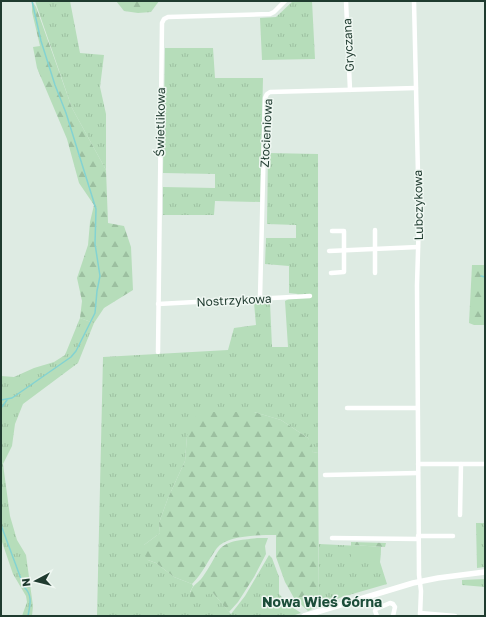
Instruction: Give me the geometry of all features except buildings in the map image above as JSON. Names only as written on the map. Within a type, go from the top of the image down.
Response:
[{"type":"street","name":"Świetlikowa","points":[[158,352],[162,23],[164,19],[168,17],[270,14],[285,1]]},
{"type":"street","name":"Gryczana","points":[[346,1],[350,90]]},
{"type":"street","name":"Lubczykowa","points":[[414,1],[419,218],[417,408],[418,538],[419,581],[421,591],[420,614]]},
{"type":"street","name":"Złocieniowa","points":[[260,298],[265,98],[267,94],[270,92],[416,88]]},
{"type":"street","points":[[331,273],[344,272],[344,230],[332,231]]},
{"type":"street","points":[[375,230],[375,273]]},
{"type":"street","points":[[329,251],[418,247]]},
{"type":"street","name":"Nostrzykowa","points":[[158,304],[310,296]]},
{"type":"street","points":[[347,408],[417,408]]},
{"type":"street","points":[[418,464],[485,464]]},
{"type":"street","points":[[460,515],[461,464]]},
{"type":"street","points":[[325,475],[418,473]]},
{"type":"street","points":[[332,538],[418,538],[453,536]]},
{"type":"street","points":[[304,616],[320,614],[419,581],[485,572]]},
{"type":"street","points":[[377,616],[375,611],[376,609],[390,603],[395,607],[393,616]]},
{"type":"street","points":[[420,614],[455,616]]},
{"type":"green space","points":[[32,1],[36,7],[72,108],[106,170],[108,223],[124,226],[131,247],[133,290],[104,308],[94,323],[80,318],[82,301],[77,278],[88,245],[90,222],[94,205],[79,183],[67,139],[37,68],[33,47],[40,46],[32,12]]},
{"type":"green space","points":[[35,1],[70,1],[80,53],[104,55],[100,87],[106,114],[106,170],[72,108]]},
{"type":"green space","points":[[116,1],[159,1],[151,12],[138,13],[124,11]]},
{"type":"green space","points":[[293,1],[312,1],[315,59],[262,60],[260,18],[276,17]]},
{"type":"green space","points":[[165,48],[213,48],[215,78],[263,78],[260,202],[215,201],[214,215],[163,215],[163,187],[215,188],[215,174],[163,173]]},
{"type":"green space","points":[[268,153],[318,154],[318,452],[313,453],[308,438],[281,420],[254,412],[187,436],[185,461],[168,498],[159,523],[160,533],[144,545],[148,560],[156,563],[174,577],[192,584],[193,586],[190,592],[213,593],[231,614],[245,596],[269,555],[272,558],[279,577],[279,594],[289,605],[301,613],[292,616],[97,616],[103,357],[228,350],[234,328],[256,325],[254,303],[270,302],[272,347],[288,347],[285,301],[298,294],[289,293],[289,266],[265,264],[266,238],[296,238],[296,225],[267,224]]},
{"type":"green space","points":[[472,265],[485,265],[485,325],[474,325],[469,323]]},
{"type":"green space","points":[[80,318],[94,323],[78,363],[23,404],[15,424],[12,446],[3,464],[10,516],[17,540],[26,555],[33,606],[32,616],[22,616],[27,602],[26,596],[13,574],[1,539],[1,376],[14,377],[34,368],[54,362],[65,355]]},
{"type":"green space","points":[[205,412],[254,412],[281,420],[308,438],[312,445],[313,453],[318,452],[319,606],[308,611],[294,598],[285,582],[276,557],[276,535],[261,535],[228,540],[217,548],[192,584],[174,577],[156,563],[148,560],[143,553],[144,545],[160,533],[159,523],[168,498],[185,461],[187,436],[191,423],[195,417]]},
{"type":"green space","points":[[476,523],[485,523],[485,567],[477,568]]},
{"type":"green space","points":[[268,538],[265,546],[266,554],[254,577],[238,602],[229,612],[213,593],[190,598],[191,590],[208,570],[220,548],[235,541]]},
{"type":"green space","points":[[351,542],[386,543],[385,547],[351,545]]},
{"type":"green space","points":[[319,544],[381,547],[380,562],[387,584],[342,597],[319,606]]},
{"type":"green space","points":[[351,545],[381,547],[380,562],[351,561]]},
{"type":"green space","points":[[485,579],[485,587],[462,585],[462,580]]},
{"type":"waterway","points":[[1,400],[12,398],[71,357],[76,351],[95,313],[100,276],[95,244],[96,209],[66,113],[55,85],[41,41],[32,1]]},
{"type":"waterway","points":[[481,276],[485,277]]},
{"type":"waterway","points":[[1,408],[7,400]]},
{"type":"waterway","points":[[1,525],[24,587],[29,593],[30,604],[28,616]]},
{"type":"district","name":"Nowa Wieś Górna","points":[[322,601]]}]
